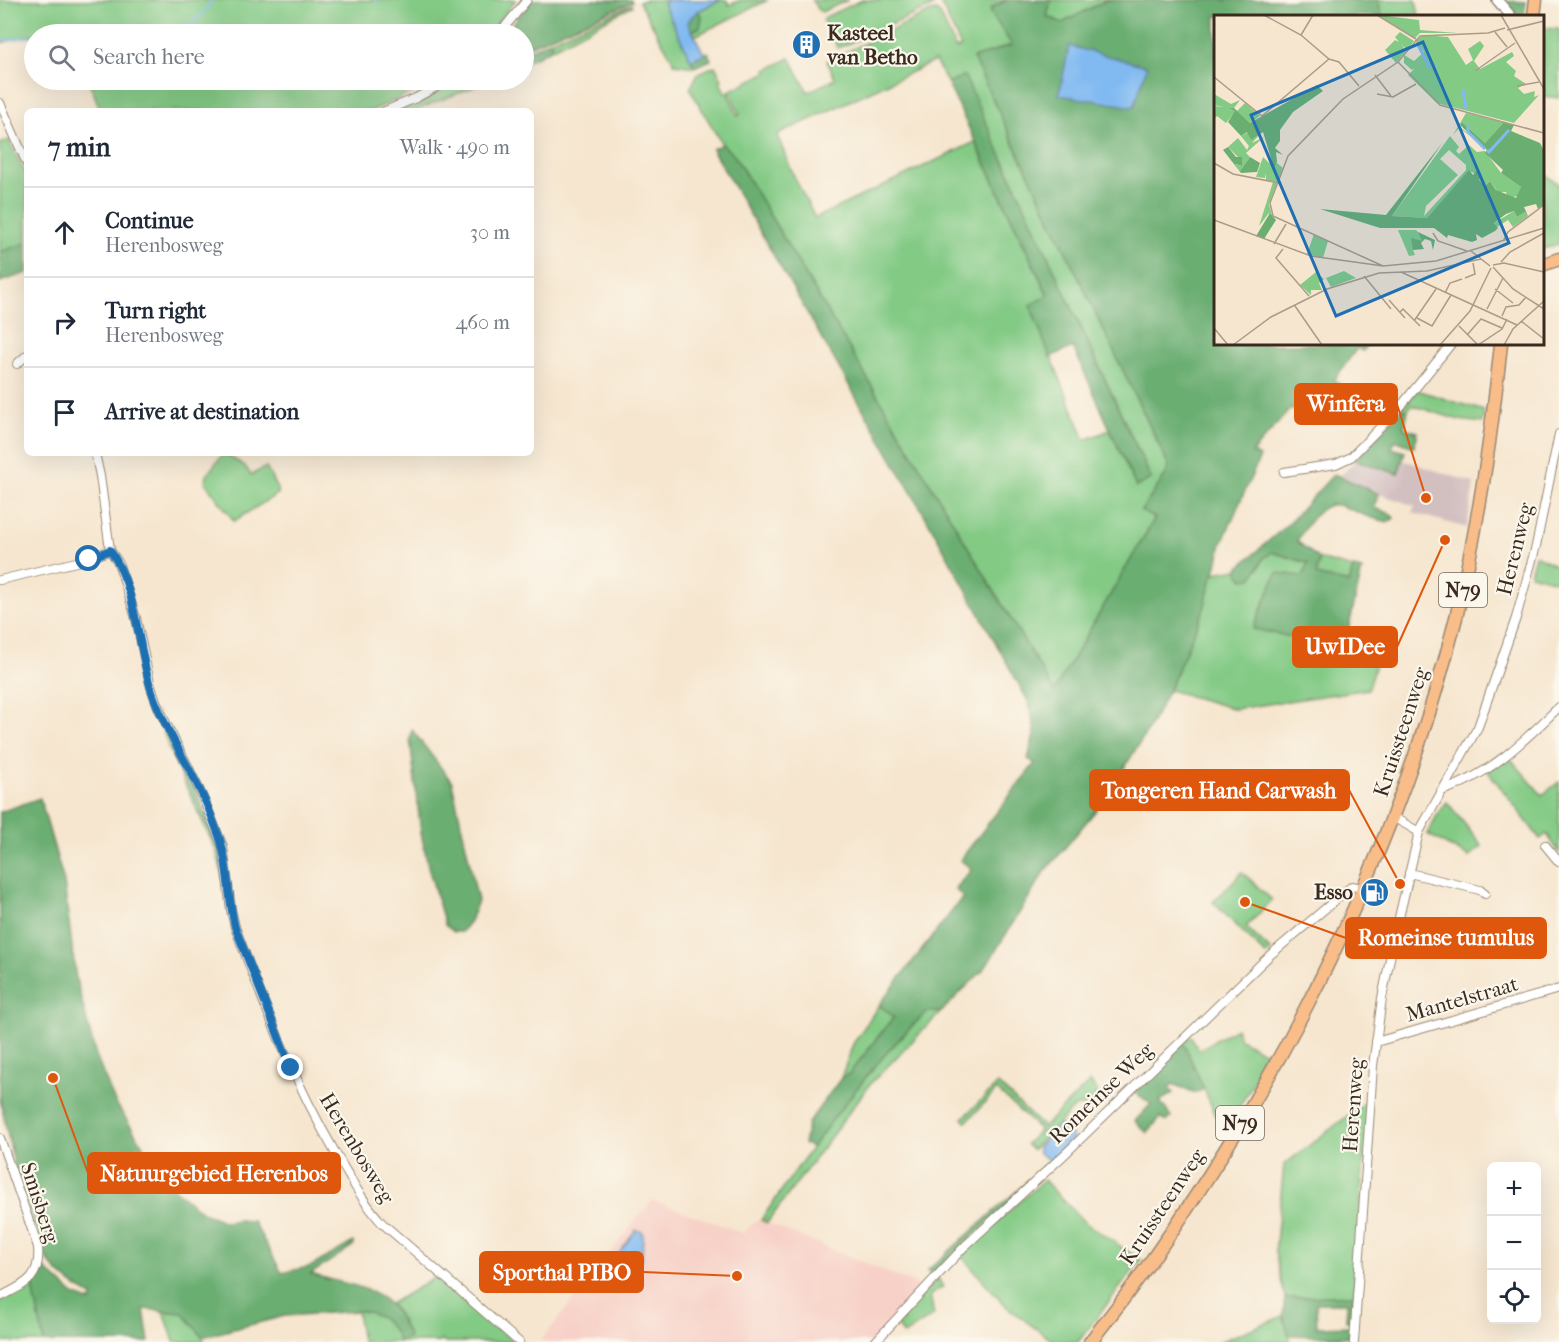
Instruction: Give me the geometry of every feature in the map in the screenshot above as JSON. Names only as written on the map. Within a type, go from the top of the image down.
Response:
[{"type":"main road","points":[[1534,15],[1536,0]]},
{"type":"main road","points":[[1544,256],[1559,253]]},
{"type":"main road","points":[[1544,264],[1559,259]]},
{"type":"main road","name":"Kruissteenweg","points":[[1090,1342],[1165,1240],[1229,1142],[1294,1030],[1363,888],[1393,817],[1424,730],[1462,592],[1477,526],[1490,446],[1501,345]]},
{"type":"street","points":[[507,24],[527,0]]},
{"type":"street","points":[[1497,0],[1510,15]]},
{"type":"street","points":[[393,108],[431,90]]},
{"type":"street","points":[[0,103],[24,157]]},
{"type":"street","points":[[1284,472],[1336,464],[1351,457],[1401,406],[1450,345]]},
{"type":"street","points":[[17,364],[24,358]]},
{"type":"street","name":"Herenweg","points":[[1354,1342],[1376,1042],[1386,978],[1409,873],[1419,832],[1478,727],[1516,618],[1536,546],[1559,434]]},
{"type":"street","name":"Herenbosweg","points":[[96,456],[110,550],[118,562],[133,609],[151,687],[159,709],[200,791],[223,847],[231,910],[238,935],[291,1068],[324,1134],[361,1197],[382,1223],[519,1342]]},
{"type":"street","points":[[0,580],[89,559],[110,550]]},
{"type":"street","points":[[1442,791],[1492,765],[1527,739],[1559,707]]},
{"type":"street","points":[[1393,817],[1419,832]]},
{"type":"street","points":[[1545,845],[1559,862]]},
{"type":"street","points":[[1409,873],[1480,890],[1485,894]]},
{"type":"street","name":"Romeinse Weg","points":[[875,1342],[964,1247],[1065,1154],[1269,956],[1352,886],[1363,888]]},
{"type":"street","name":"Mantelstraat","points":[[1376,1042],[1559,990]]},
{"type":"street","name":"Smisberg","points":[[0,1138],[38,1246],[39,1260],[29,1280],[0,1298]]},
{"type":"shaded area","points":[[1355,460],[1397,474],[1403,460],[1474,483],[1467,528],[1413,513],[1415,506],[1340,477]]},
{"type":"shaded area","points":[[652,1200],[743,1233],[758,1219],[920,1286],[872,1342],[540,1342]]},
{"type":"green space","points":[[0,0],[516,0],[496,24],[24,24],[24,37],[0,43]]},
{"type":"green space","points":[[532,0],[631,0],[632,2],[534,44],[534,24],[512,24]]},
{"type":"green space","points":[[669,0],[663,3],[694,67],[675,64],[639,2]]},
{"type":"green space","points":[[721,0],[727,0],[729,5],[741,0],[768,0],[695,36],[692,31],[699,28],[702,17],[698,11]]},
{"type":"green space","points":[[812,0],[848,0],[822,12]]},
{"type":"green space","points":[[862,0],[933,0],[934,4],[838,48],[823,20]]},
{"type":"green space","points":[[939,0],[1008,0],[995,5],[1012,45],[973,58],[1169,466],[1166,476],[1141,511],[1155,518],[1054,692],[734,155],[722,144],[690,89],[698,73],[715,66],[722,80],[720,82],[738,116],[740,114],[729,91],[767,72],[766,70],[790,58],[808,92],[835,79],[827,61],[936,11],[940,14],[956,49],[961,47]],"holes":[[[935,61],[948,84],[964,76],[1151,478],[1136,486],[1110,430],[1085,440],[1030,305],[1048,296],[975,142],[815,218],[793,174],[777,135]]]},
{"type":"green space","points":[[1008,0],[1051,0],[1047,16],[1062,23],[1107,0],[1378,0],[1382,15],[1214,15],[1214,345],[1366,345],[1363,351],[1357,348],[1334,380],[1352,394],[1343,403],[1332,395],[1310,421],[1291,408],[1252,453],[1260,457],[1222,543],[1204,609],[1169,690],[1148,730],[1102,803],[1044,873],[985,968],[941,1012],[927,1012],[911,1027],[866,1076],[812,1147],[804,1144],[808,1123],[841,1078],[849,1074],[894,1017],[879,1005],[963,897],[955,889],[972,869],[960,860],[1035,763],[1028,759],[1035,731],[1029,703],[932,528],[712,149],[722,144],[734,155],[1054,691],[1155,518],[1141,511],[1165,476],[1169,466],[973,58],[1012,45],[991,13],[991,8]]},
{"type":"green space","points":[[1051,0],[1107,0],[1062,23],[1047,16]]},
{"type":"green space","points":[[1378,0],[1416,0],[1419,15],[1382,15]]},
{"type":"green space","points":[[1508,1],[1526,2],[1524,15],[1518,15],[1511,9]]},
{"type":"green space","points":[[632,6],[553,48],[550,41]]},
{"type":"green space","points":[[698,11],[702,17],[700,27],[692,31],[688,23],[691,16]]},
{"type":"green space","points":[[1544,28],[1559,29],[1559,98],[1544,96]]},
{"type":"green space","points":[[550,41],[553,48],[534,58],[534,48]]},
{"type":"green space","points":[[708,52],[711,60],[694,67],[691,60]]},
{"type":"green space","points":[[964,75],[1151,479],[1136,487],[1073,347],[1050,357],[1030,305],[1048,295],[948,84]]},
{"type":"green space","points":[[92,90],[418,90],[378,108],[100,108]]},
{"type":"green space","points":[[436,90],[466,90],[421,108],[403,108]]},
{"type":"green space","points":[[9,140],[24,171],[24,244],[0,252],[0,144]]},
{"type":"green space","points":[[1544,174],[1559,184],[1559,244],[1544,249]]},
{"type":"green space","points":[[24,244],[24,274],[0,282],[0,252]]},
{"type":"green space","points":[[1417,390],[1484,411],[1482,423],[1459,420],[1411,405],[1408,411],[1402,409]]},
{"type":"green space","points":[[1402,409],[1408,411],[1404,428],[1418,432],[1414,447],[1394,440],[1392,448],[1405,452],[1398,474],[1355,460]]},
{"type":"green space","points":[[222,456],[229,456],[245,466],[251,475],[266,467],[279,493],[234,521],[205,482],[208,473]]},
{"type":"green space","points":[[1334,474],[1379,494],[1374,508],[1391,514],[1394,518],[1389,522],[1338,505],[1329,505],[1320,510],[1297,541],[1319,559],[1316,575],[1349,583],[1353,568],[1362,570],[1344,648],[1253,629],[1277,573],[1303,576],[1308,563],[1272,552],[1263,559],[1252,578],[1243,579],[1237,569],[1289,523]]},
{"type":"green space","points":[[1272,552],[1308,563],[1303,577],[1277,573],[1256,621],[1344,648],[1347,636],[1372,640],[1370,648],[1379,650],[1368,689],[1235,709],[1169,690],[1204,609],[1215,573],[1237,569],[1243,579],[1259,568],[1263,559]]},
{"type":"green space","points":[[1535,555],[1559,567],[1559,582],[1530,574]]},
{"type":"green space","points":[[1319,559],[1353,568],[1350,583],[1315,575]]},
{"type":"green space","points":[[156,711],[190,776],[221,851],[224,884],[216,851],[169,750]]},
{"type":"green space","points":[[412,730],[452,782],[478,901],[470,921],[461,932],[454,932],[445,925],[429,870],[421,833],[410,739]]},
{"type":"green space","points":[[1510,758],[1542,795],[1559,782],[1559,853],[1547,834],[1540,839],[1488,771]]},
{"type":"green space","points":[[40,798],[64,882],[76,979],[96,1056],[114,1100],[147,1152],[179,1193],[202,1212],[225,1222],[253,1221],[282,1273],[312,1266],[353,1242],[354,1245],[311,1274],[366,1289],[376,1294],[395,1311],[409,1337],[398,1341],[395,1332],[383,1319],[369,1312],[357,1311],[285,1316],[203,1337],[183,1313],[144,1309],[149,1342],[44,1342],[32,1282],[40,1276],[44,1268],[74,1295],[91,1302],[92,1296],[65,1278],[43,1253],[15,1169],[0,1099],[0,812]]},
{"type":"green space","points":[[1447,802],[1482,846],[1469,857],[1427,834]]},
{"type":"green space","points":[[1242,872],[1272,900],[1246,927],[1271,951],[1266,955],[1213,902]]},
{"type":"green space","points":[[879,1005],[894,1016],[849,1074],[841,1078],[853,1044]]},
{"type":"green space","points":[[927,1012],[941,1012],[870,1084],[767,1223],[761,1220],[818,1138],[859,1085],[903,1035]]},
{"type":"green space","points":[[1236,1028],[1240,1039],[1269,1055],[1224,1134],[1183,1042],[1191,1036],[1199,1050]]},
{"type":"green space","points":[[1183,1042],[1204,1089],[1196,1093],[1172,1084],[1169,1088],[1173,1093],[1160,1101],[1171,1117],[1166,1122],[1161,1117],[1147,1133],[1135,1121],[1151,1104],[1133,1091]]},
{"type":"green space","points":[[1090,1082],[1097,1090],[1095,1098],[1088,1106],[1076,1106],[1032,1150],[1026,1144],[1040,1130],[997,1090],[966,1122],[963,1118],[998,1084],[1043,1127]]},
{"type":"green space","points":[[1368,1100],[1354,1295],[1285,1298],[1275,1252],[1284,1165]]},
{"type":"green space","points":[[1047,1164],[1049,1167],[931,1275],[927,1271]]},
{"type":"green space","points":[[1044,1180],[1084,1222],[1141,1260],[1078,1342],[1054,1342],[1007,1307],[960,1255]]},
{"type":"green space","points":[[438,1276],[514,1342],[444,1342],[442,1340],[439,1342],[362,1342],[357,1311],[369,1312],[383,1319],[395,1332],[409,1337],[395,1309],[390,1304]]},
{"type":"green space","points":[[938,1278],[943,1287],[930,1295],[934,1315],[904,1335],[895,1322]]},
{"type":"green space","points":[[32,1282],[44,1342],[0,1342],[0,1299]]},
{"type":"green space","points":[[1354,1295],[1352,1321],[1346,1321],[1347,1303],[1316,1303],[1317,1327],[1351,1326],[1350,1337],[1289,1335],[1283,1316],[1285,1298]]},
{"type":"green space","points":[[164,1311],[183,1313],[203,1337],[204,1342],[174,1342]]},
{"type":"green space","points":[[1283,1316],[1291,1342],[1219,1342]]},
{"type":"water","points":[[669,0],[721,0],[697,12],[688,23],[704,54],[691,60],[663,3]]},
{"type":"water","points":[[1069,46],[1147,66],[1134,107],[1059,95]]},
{"type":"water","points":[[1059,1125],[1068,1130],[1073,1139],[1050,1161],[1038,1152],[1038,1147]]},
{"type":"water","points":[[636,1230],[643,1232],[642,1260],[614,1260]]},
{"type":"waterway","points":[[190,24],[201,15],[212,0]]},
{"type":"waterway","points":[[0,41],[24,37]]},
{"type":"place","name":"Kasteel van Betho","points":[[806,45]]},
{"type":"place","name":"Winfera","points":[[1426,498]]},
{"type":"place","name":"UwIDee","points":[[1445,540]]},
{"type":"place","name":"Tongeren Hand Carwash","points":[[1400,884]]},
{"type":"place","name":"Esso","points":[[1374,892]]},
{"type":"place","name":"Romeinse tumulus","points":[[1245,902]]},
{"type":"place","name":"Natuurgebied Herenbos","points":[[53,1078]]},
{"type":"place","name":"Sporthal PIBO","points":[[737,1276]]},
{"type":"route","points":[[89,559],[110,550],[118,562],[136,618],[151,687],[159,709],[212,817],[223,847],[235,927],[291,1068]]}]
